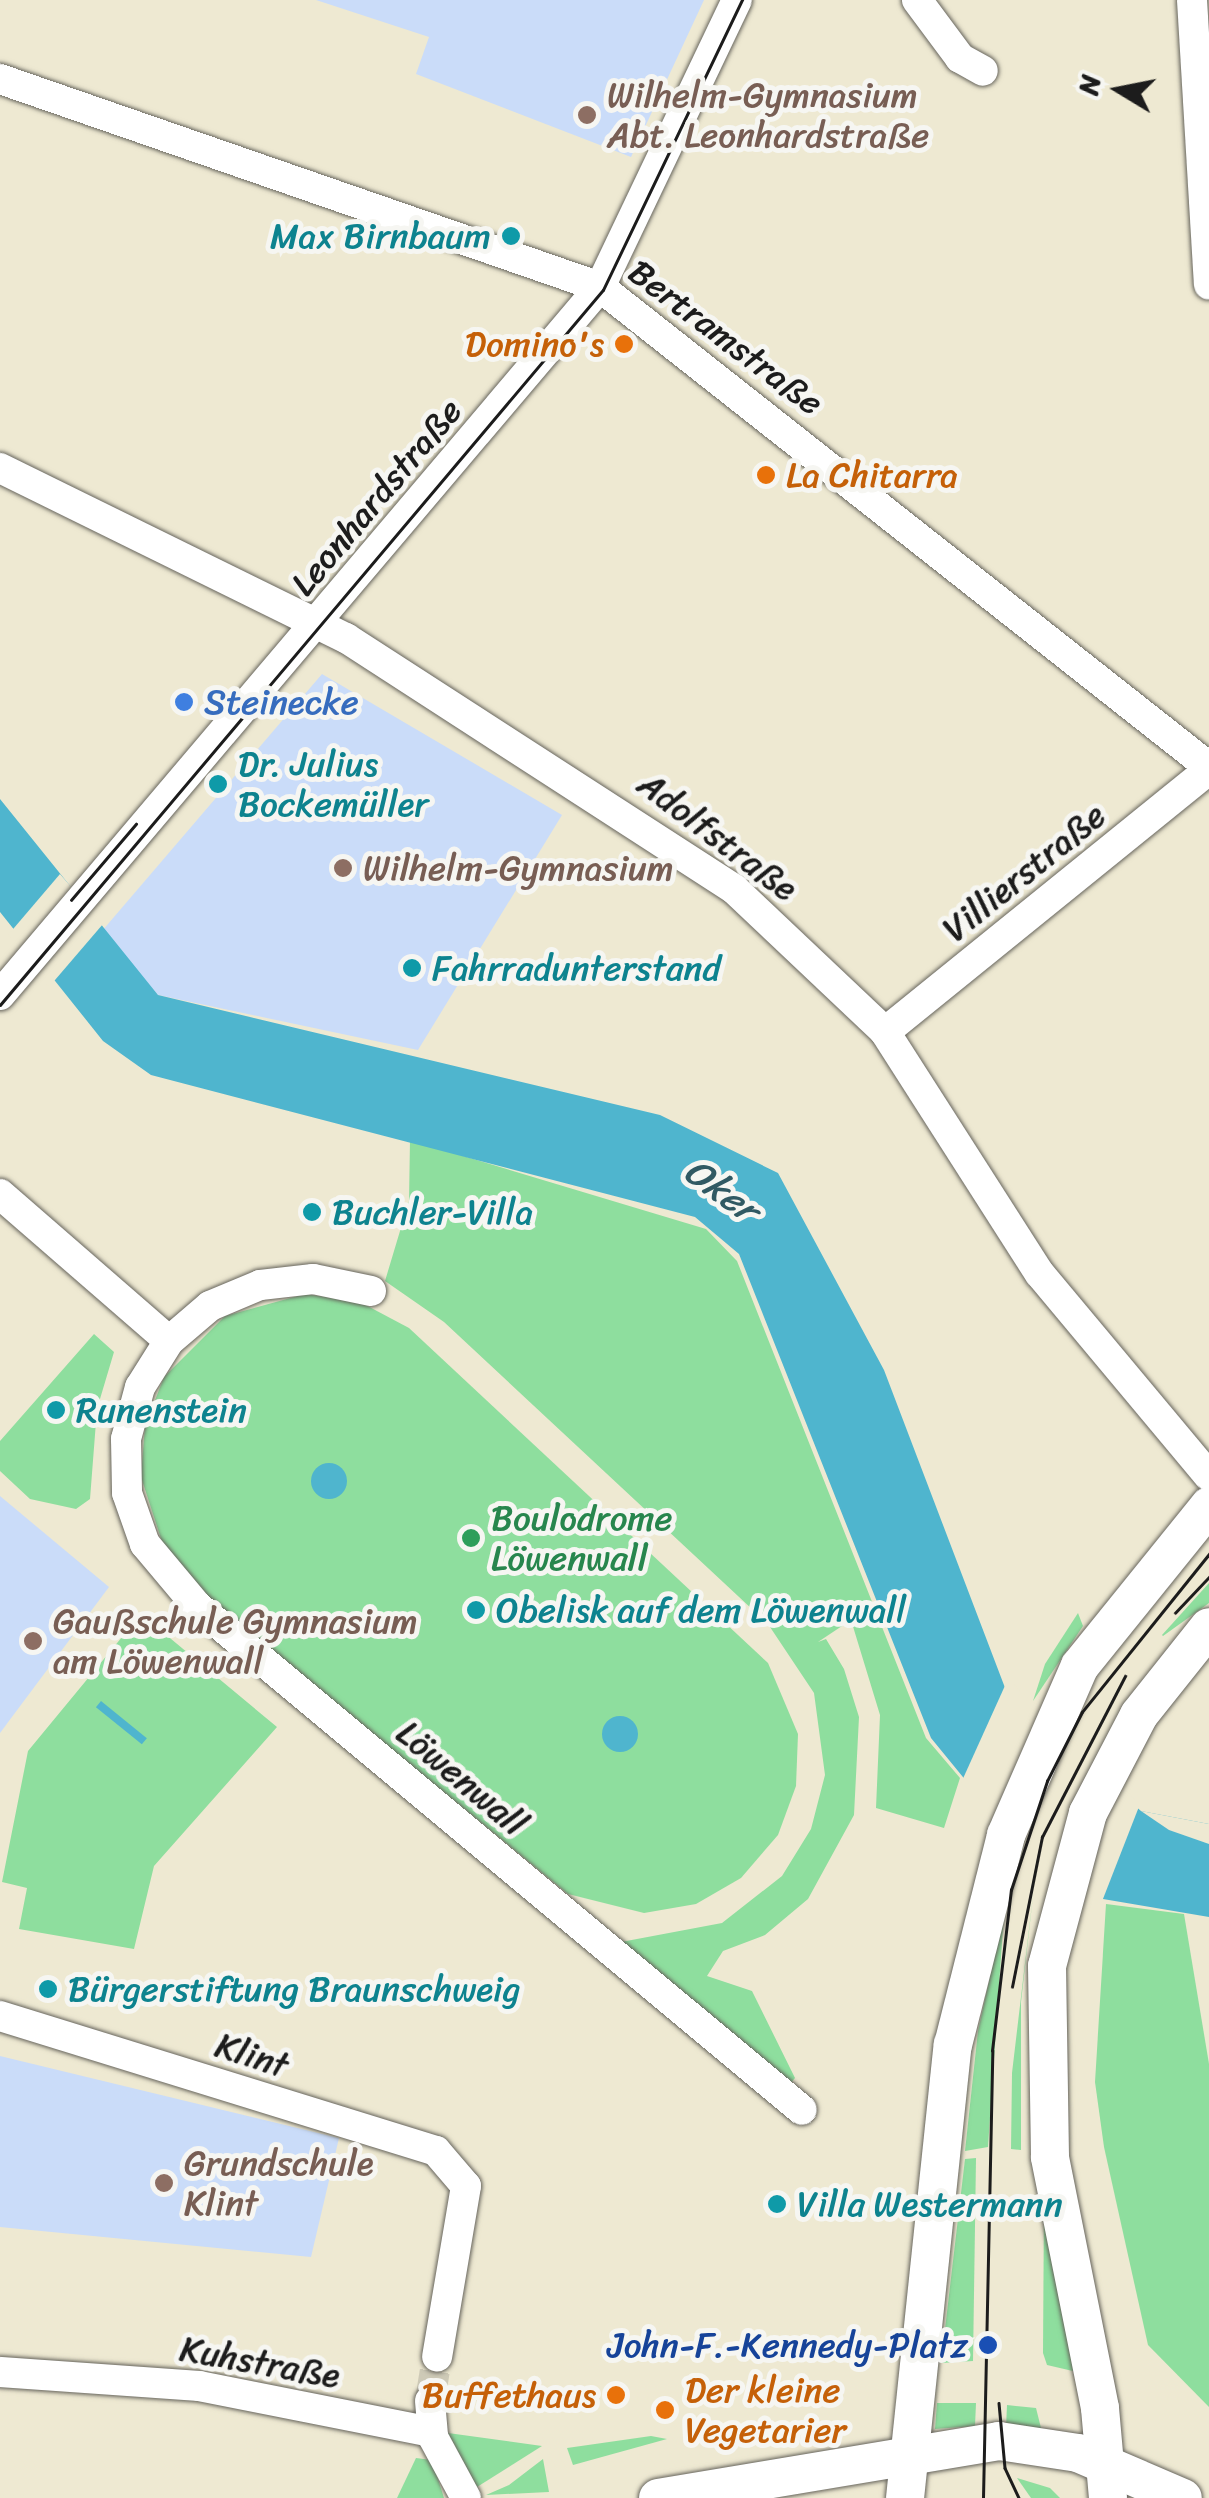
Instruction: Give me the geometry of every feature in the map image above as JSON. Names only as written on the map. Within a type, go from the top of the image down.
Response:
[{"type":"main road","points":[[905,2498],[953,2045],[999,1856],[1054,1720],[1121,1609],[1209,1506]]},
{"type":"main road","points":[[1107,2481],[1045,2105],[1045,1991],[1062,1897],[1110,1770],[1148,1702],[1209,1627]]},
{"type":"main road","points":[[658,2498],[912,2449],[1002,2441],[1107,2481],[1184,2498]]},
{"type":"street","name":"Leonhardstraße","points":[[5,989],[600,288],[736,0]]},
{"type":"street","points":[[917,0],[960,58],[983,70]]},
{"type":"street","points":[[1192,0],[1209,284]]},
{"type":"street","name":"Bertramstraße","points":[[0,79],[600,288],[1209,768]]},
{"type":"street","name":"Adolfstraße","points":[[0,468],[319,622],[678,847],[778,927],[885,1032],[1040,1274],[1209,1476]]},
{"type":"street","name":"Villierstraße","points":[[885,1032],[1209,768]]},
{"type":"street","points":[[0,1194],[169,1341]]},
{"type":"street","name":"Löwenwall","points":[[370,1291],[313,1279],[260,1285],[210,1306],[169,1341],[135,1400],[124,1466],[134,1519],[159,1567],[802,2110]]},
{"type":"street","name":"Klint","points":[[0,2016],[436,2151],[466,2186],[437,2357]]},
{"type":"street","name":"Kuhstraße","points":[[0,2372],[199,2386],[432,2432]]},
{"type":"street","points":[[430,2401],[432,2432],[466,2498]]},
{"type":"shaded area","name":"Wilhelm-Gymnasium Abt. Leonhardstraße","points":[[316,0],[704,0],[631,157],[416,74],[429,37]]},
{"type":"shaded area","name":"Wilhelm-Gymnasium","points":[[322,674],[562,815],[418,1050],[158,995],[102,931]]},
{"type":"shaded area","name":"Gaußschule Gymnasium am Löwenwall","points":[[0,1496],[109,1587],[0,1733]]},
{"type":"shaded area","name":"Grundschule Klint","points":[[0,2056],[339,2138],[311,2257],[0,2227]]},
{"type":"green space","points":[[410,1140],[706,1229],[737,1261],[926,1738],[960,1778],[944,1828],[876,1808],[880,1715],[851,1620],[818,1642],[826,1639],[844,1669],[859,1717],[854,1815],[808,1899],[765,1935],[723,1951],[707,1976],[752,1991],[795,2078],[789,2085],[621,1942],[722,1923],[782,1876],[811,1829],[825,1775],[814,1693],[768,1624],[444,1322],[385,1281],[409,1201]]},
{"type":"green space","points":[[305,1294],[360,1302],[409,1328],[768,1663],[798,1734],[796,1786],[778,1835],[741,1878],[696,1904],[644,1913],[568,1894],[199,1591],[165,1551],[141,1477],[145,1426],[164,1377],[225,1316]]},
{"type":"green space","points":[[94,1334],[114,1352],[97,1409],[90,1499],[76,1509],[30,1499],[0,1471],[0,1441]]},
{"type":"green space","points":[[1209,1583],[1209,1603],[1163,1636],[1162,1635]]},
{"type":"green space","points":[[1078,1613],[1083,1626],[1033,1701],[1045,1664]]},
{"type":"green space","points":[[141,1614],[277,1727],[154,1866],[134,1949],[19,1929],[27,1888],[2,1882],[28,1751]]},
{"type":"green space","points":[[1034,1887],[1021,2002],[1021,2150],[1011,2149],[1012,2073]]},
{"type":"green space","points":[[1106,1904],[1184,1914],[1209,2064],[1209,2407],[1148,2345],[1104,2147],[1095,2082]]},
{"type":"green space","points":[[1004,1913],[988,2147],[965,2151],[978,2031]]},
{"type":"green space","points":[[976,2158],[973,2361],[941,2363],[965,2159]]},
{"type":"green space","points":[[1044,2200],[1077,2372],[1047,2365],[1043,2353]]},
{"type":"green space","points":[[937,2403],[976,2403],[975,2426],[935,2429]]},
{"type":"green space","points":[[1007,2405],[1036,2408],[1042,2432],[1006,2428]]},
{"type":"green space","points":[[448,2433],[542,2446],[477,2487]]},
{"type":"green space","points":[[651,2436],[667,2439],[573,2465],[567,2448]]},
{"type":"green space","points":[[416,2458],[432,2460],[444,2498],[397,2498]]},
{"type":"green space","points":[[543,2459],[549,2492],[486,2495],[509,2485]]},
{"type":"green space","points":[[1017,2478],[1050,2488],[1060,2498],[1031,2498]]},
{"type":"water","name":"Oker","points":[[0,799],[158,995],[660,1115],[778,1173],[884,1370],[1007,1693],[1141,1811],[1209,1824],[1209,1917],[1103,1899],[967,1782],[931,1738],[739,1254],[695,1217],[151,1075],[103,1041],[0,912]]},
{"type":"water","points":[[329,1463],[342,1468],[347,1481],[342,1494],[329,1499],[316,1494],[311,1481],[316,1468]]},
{"type":"water","points":[[101,1701],[147,1738],[142,1744],[96,1707]]},
{"type":"water","points":[[620,1716],[633,1721],[638,1734],[633,1747],[620,1752],[607,1747],[602,1734],[607,1721]]},
{"type":"pier","points":[[60,874],[103,924],[49,987],[8,935]]},
{"type":"pier","points":[[1008,1679],[1140,1804],[1101,1904],[961,1783]]},
{"type":"pier","points":[[1141,1811],[1209,1824],[1209,1844],[1169,1830]]},
{"type":"tunnel","points":[[430,2401],[437,2357]]},
{"type":"tram line","points":[[0,1005],[603,290],[742,0]]},
{"type":"tram line","points":[[71,900],[136,824]]},
{"type":"tram line","points":[[983,2498],[992,2051],[1011,1890],[1047,1781],[1082,1712],[1209,1554]]},
{"type":"tram line","points":[[1175,1613],[1209,1577]]},
{"type":"tram line","points":[[1012,1987],[1042,1837],[1125,1676]]},
{"type":"tram line","points":[[999,2403],[1005,2468],[1019,2498]]},
{"type":"place","name":"Wilhelm-Gymnasium Abt. Leonhardstraße","points":[[587,115]]},
{"type":"place","name":"Max Birnbaum","points":[[511,236]]},
{"type":"place","name":"Domino's","points":[[624,344]]},
{"type":"place","name":"La Chitarra","points":[[766,475]]},
{"type":"place","name":"Steinecke","points":[[184,702]]},
{"type":"place","name":"Dr. Julius Bockemüller","points":[[218,784]]},
{"type":"place","name":"Wilhelm-Gymnasium","points":[[343,868]]},
{"type":"place","name":"Fahrradunterstand","points":[[412,968]]},
{"type":"place","name":"Buchler-Villa","points":[[312,1212]]},
{"type":"place","name":"Runenstein","points":[[56,1410]]},
{"type":"place","name":"Boulodrome Löwenwall","points":[[471,1538]]},
{"type":"place","name":"Obelisk auf dem Löwenwall","points":[[476,1610]]},
{"type":"place","name":"Gaußschule Gymnasium am Löwenwall","points":[[33,1641]]},
{"type":"place","name":"Bürgerstiftung Braunschweig","points":[[48,1989]]},
{"type":"place","name":"Grundschule Klint","points":[[164,2183]]},
{"type":"place","name":"Villa Westermann","points":[[777,2204]]},
{"type":"place","name":"John-F.-Kennedy-Platz","points":[[988,2345]]},
{"type":"place","name":"Buffethaus","points":[[616,2395]]},
{"type":"place","name":"Der kleine Vegetarier","points":[[665,2410]]}]
